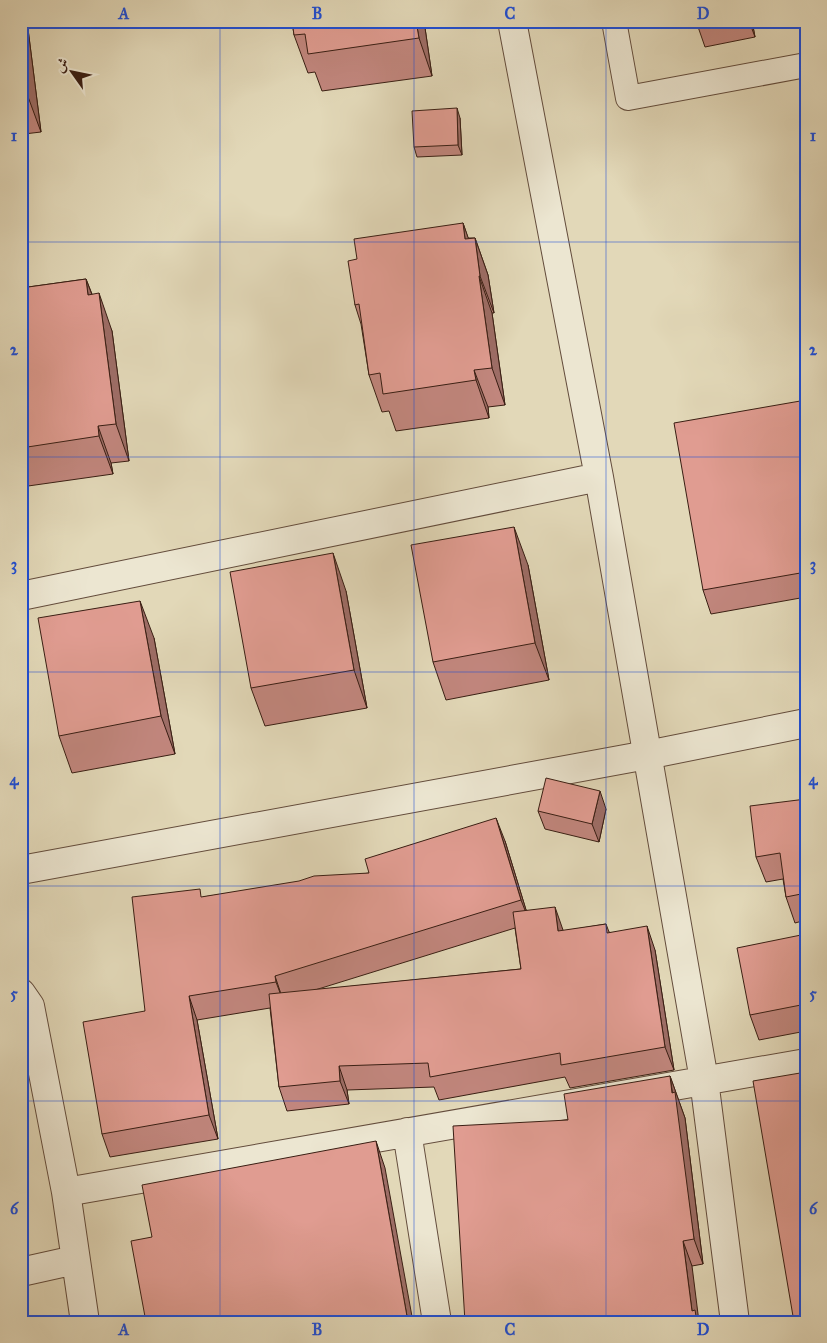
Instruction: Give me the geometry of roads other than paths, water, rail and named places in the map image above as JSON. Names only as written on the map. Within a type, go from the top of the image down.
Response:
[{"type":"street","points":[[512,21],[599,477],[704,1080],[735,1322]]},
{"type":"street","points":[[21,596],[599,477]]},
{"type":"street","points":[[21,870],[647,755],[806,723]]},
{"type":"street","points":[[21,993],[30,1006],[66,1192],[85,1322]]},
{"type":"street","points":[[66,1192],[806,1063]]},
{"type":"street","points":[[407,1132],[437,1322]]},
{"type":"street","points":[[21,1272],[75,1260]]},
{"type":"lane","points":[[614,21],[628,98],[806,65]]}]
